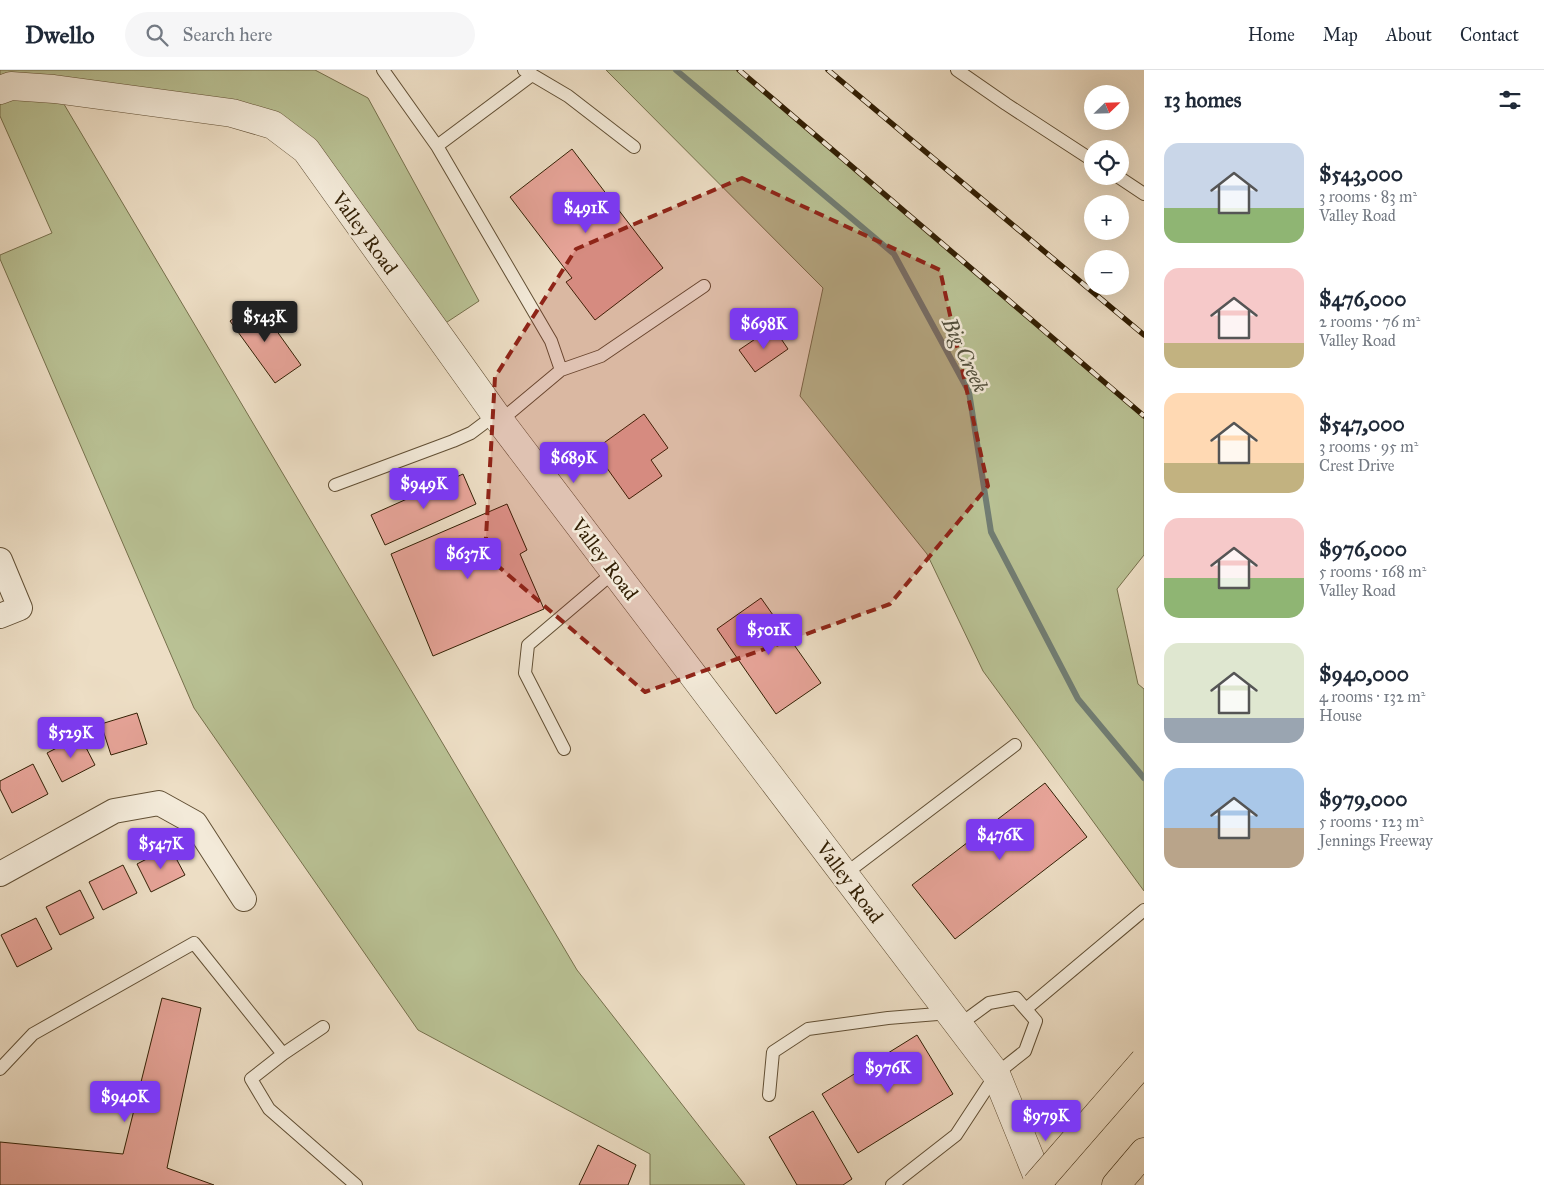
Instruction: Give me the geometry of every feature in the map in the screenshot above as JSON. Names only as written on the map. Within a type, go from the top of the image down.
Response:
[{"type":"highway","points":[[1036,1185],[1144,1061]]},
{"type":"highway","points":[[1116,1185],[1144,1152]]},
{"type":"street","name":"Valley Road","points":[[0,90],[11,86],[54,89],[232,113],[273,125],[306,150],[498,418],[996,1074],[1041,1185]]},
{"type":"street","points":[[0,560],[10,612]]},
{"type":"street","points":[[0,874],[114,811],[158,803],[195,823],[244,900]]},
{"type":"lane","points":[[384,70],[437,146],[551,341],[561,370]]},
{"type":"lane","points":[[957,70],[1084,155]]},
{"type":"lane","points":[[437,146],[528,73],[568,96],[634,147]]},
{"type":"lane","points":[[1129,184],[1144,194]]},
{"type":"lane","points":[[335,485],[471,433],[498,418],[561,370],[600,356],[704,286]]},
{"type":"lane","points":[[564,749],[525,673],[528,645],[614,572]]},
{"type":"lane","points":[[845,874],[1015,745]]},
{"type":"lane","points":[[1026,1009],[1144,910]]},
{"type":"lane","points":[[0,1069],[33,1034],[194,943],[283,1054]]},
{"type":"lane","points":[[769,1095],[773,1052],[808,1029],[888,1018],[954,1019],[988,1003],[1016,998],[1036,1021],[1025,1051],[996,1074],[956,1135],[892,1185]]},
{"type":"lane","points":[[324,1027],[283,1054],[251,1079],[269,1109],[356,1185]]},
{"type":"highlighted area","points":[[742,178],[940,270],[988,486],[890,604],[645,692],[485,555],[495,377],[576,249]]},
{"type":"green space","points":[[0,70],[315,70],[368,98],[479,301],[435,330],[273,125],[55,89],[577,970],[745,1185],[650,1185],[650,1154],[418,1030],[194,708],[0,259],[0,255],[52,233],[0,116]]},
{"type":"green space","points":[[606,70],[739,70],[1144,416],[1144,555],[1117,589],[1138,684],[1144,689],[1144,891],[983,671],[927,554],[800,396],[823,288]]},
{"type":"building","points":[[572,149],[663,268],[595,320],[566,282],[572,278],[510,197]]},
{"type":"building","points":[[256,302],[301,365],[275,383],[230,321]]},
{"type":"building","points":[[773,327],[788,349],[755,372],[739,350]]},
{"type":"building","points":[[644,414],[668,448],[651,460],[662,476],[629,499],[594,450]]},
{"type":"building","points":[[463,474],[476,504],[385,545],[371,515]]},
{"type":"building","points":[[507,504],[527,550],[520,554],[544,609],[433,656],[391,554]]},
{"type":"building","points":[[761,598],[821,683],[776,714],[717,629]]},
{"type":"building","points":[[137,713],[147,744],[111,755],[101,724]]},
{"type":"building","points":[[80,736],[95,765],[62,782],[47,753]]},
{"type":"building","points":[[33,764],[48,794],[12,813],[0,789],[0,781]]},
{"type":"building","points":[[1045,783],[1087,837],[955,939],[912,885]]},
{"type":"building","points":[[170,847],[185,875],[151,892],[137,864]]},
{"type":"building","points":[[123,865],[137,893],[103,910],[89,882]]},
{"type":"building","points":[[80,890],[94,918],[60,935],[46,907]]},
{"type":"building","points":[[36,918],[52,949],[17,967],[1,935]]},
{"type":"building","points":[[162,998],[201,1008],[167,1168],[214,1185],[0,1185],[0,1142],[123,1154]]},
{"type":"building","points":[[917,1035],[953,1094],[858,1153],[822,1094]]},
{"type":"building","points":[[813,1111],[852,1179],[843,1185],[797,1185],[769,1137]]},
{"type":"building","points":[[598,1145],[636,1165],[628,1185],[579,1185]]},
{"type":"waterway","name":"Big Creek","points":[[676,70],[894,254],[969,392],[991,532],[1078,699],[1144,778]]},
{"type":"railway","points":[[739,70],[1144,416]]},
{"type":"railway","points":[[828,70],[1144,335]]}]
